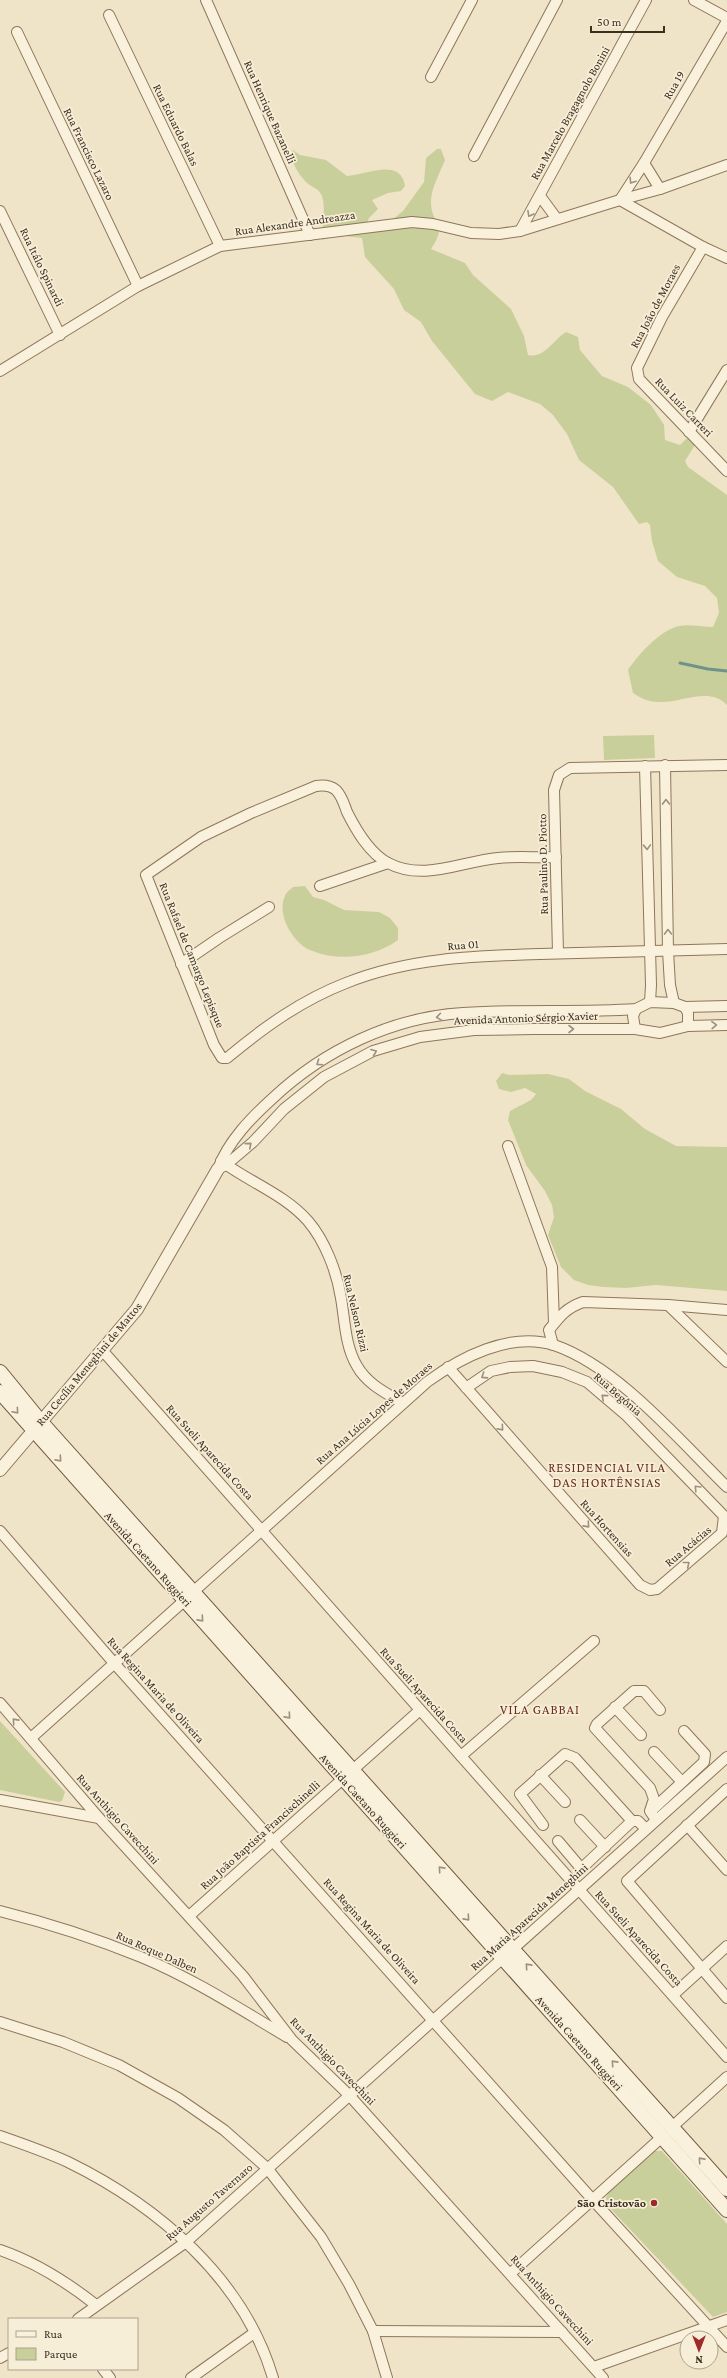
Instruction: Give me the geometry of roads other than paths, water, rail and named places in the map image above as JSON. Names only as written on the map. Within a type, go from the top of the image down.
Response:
[{"type":"main road","name":"Avenida Caetano Ruggieri","points":[[0,1372],[37,1426]]},
{"type":"main road","name":"Avenida Caetano Ruggieri","points":[[0,1392],[37,1426],[667,2132],[727,2210]]},
{"type":"main road","name":"Avenida Caetano Ruggieri","points":[[667,2132],[727,2189]]},
{"type":"street","name":"Rua Henrique Bazanelli","points":[[206,0],[310,235]]},
{"type":"street","points":[[430,77],[472,0]]},
{"type":"street","points":[[474,156],[557,0]]},
{"type":"street","name":"Rua Marcelo Bragagnolo Bonini","points":[[520,231],[646,0]]},
{"type":"street","points":[[694,0],[727,20]]},
{"type":"street","name":"Rua Eduardo Balas","points":[[109,15],[220,246]]},
{"type":"street","name":"Rua 19","points":[[620,200],[644,163],[727,20]]},
{"type":"street","name":"Rua Francisco Lazaro","points":[[17,32],[138,286]]},
{"type":"street","points":[[644,163],[660,189]]},
{"type":"street","name":"Rua Alexandre Andreazza","points":[[0,372],[138,286],[220,246],[412,222],[433,224],[471,233],[499,234],[520,231],[660,189],[727,165]]},
{"type":"street","name":"Rua Marcelo Bragagnolo Bonini","points":[[540,196],[557,219]]},
{"type":"street","points":[[620,200],[703,247],[727,258]]},
{"type":"street","name":"Rua Itálo Spinardi","points":[[0,211],[60,335]]},
{"type":"street","name":"Rua João de Moraes","points":[[639,379],[637,368],[659,323],[703,247]]},
{"type":"street","points":[[689,432],[727,370]]},
{"type":"street","name":"Rua Luiz Carreri","points":[[639,379],[727,471]]},
{"type":"street","points":[[665,765],[668,951],[670,985],[674,1003]]},
{"type":"street","points":[[650,1002],[645,766],[727,765]]},
{"type":"street","name":"Rua Paulino D. Piotto","points":[[558,953],[554,790],[559,775],[570,768],[645,766]]},
{"type":"street","name":"Rua Rafael de Camargo Lepisque","points":[[226,1058],[220,1057],[181,964],[147,874],[201,837],[244,816],[316,786],[324,785],[332,788],[341,797],[352,822],[367,846],[388,863],[417,871],[452,869],[472,862],[499,858],[556,857]]},
{"type":"street","points":[[320,886],[388,863]]},
{"type":"street","points":[[181,964],[269,907]]},
{"type":"street","name":"Rua 01","points":[[226,1058],[255,1034],[295,1007],[347,983],[412,964],[472,956],[727,949]]},
{"type":"street","name":"Avenida Antonio Sérgio Xavier","points":[[221,1165],[252,1117],[287,1085],[337,1051],[393,1026],[462,1013],[636,1009],[650,1002],[674,1003],[685,1007],[727,1006]]},
{"type":"street","points":[[685,1007],[688,1013],[688,1026]]},
{"type":"street","points":[[635,1029],[634,1016],[636,1009]]},
{"type":"street","name":"Avenida Antonio Sérgio Xavier","points":[[221,1165],[253,1142],[284,1108],[324,1077],[373,1051],[420,1037],[474,1030],[635,1029],[660,1033],[688,1026],[727,1025]]},
{"type":"street","points":[[508,1146],[552,1267],[554,1323]]},
{"type":"street","name":"Rua Cecília Meneghini de Mattos","points":[[0,1470],[137,1310],[221,1165]]},
{"type":"street","name":"Rua Nelson Rizzi","points":[[221,1165],[278,1196],[308,1221],[326,1250],[341,1296],[348,1344],[357,1366],[374,1386],[404,1403]]},
{"type":"street","points":[[553,1345],[549,1330],[561,1314],[570,1306],[583,1302],[668,1305],[727,1310]]},
{"type":"street","points":[[668,1305],[727,1362]]},
{"type":"street","name":"Rua Ana Lúcia Lopes de Moraes","points":[[31,1738],[427,1382],[448,1367],[488,1348],[529,1342],[553,1345],[587,1361],[610,1376],[630,1393],[727,1487]]},
{"type":"street","name":"Rua Sueli Aparecida Costa","points":[[102,1350],[727,2057]]},
{"type":"street","name":"Rua Begônia","points":[[466,1388],[491,1371],[510,1367],[533,1366],[562,1372],[587,1382],[627,1416],[724,1516]]},
{"type":"street","name":"Rua Hortensias","points":[[448,1367],[640,1585],[650,1590],[657,1589]]},
{"type":"street","name":"Rua Acácias","points":[[657,1589],[718,1539],[722,1533],[724,1516]]},
{"type":"street","name":"Rua Regina Maria de Oliveira","points":[[0,1531],[114,1663],[274,1840],[592,2199],[727,2347]]},
{"type":"street","points":[[461,1756],[594,1641]]},
{"type":"street","points":[[650,1811],[654,1800],[650,1788],[595,1728],[615,1707],[634,1691],[644,1690],[660,1710]]},
{"type":"street","name":"Rua Anthigio Cavecchini","points":[[0,1703],[98,1818],[243,1976],[292,2040],[349,2096],[511,2273],[604,2378]]},
{"type":"street","points":[[615,1707],[641,1735]]},
{"type":"street","name":"Rua João Baptista Francischinelli","points":[[189,1916],[420,1710]]},
{"type":"street","points":[[650,1811],[704,1762],[705,1754],[684,1731]]},
{"type":"street","points":[[654,1752],[682,1782]]},
{"type":"street","points":[[542,1824],[520,1794],[565,1754],[569,1754],[632,1821]]},
{"type":"street","name":"Rua Maria Aparecida Meneghini","points":[[349,2096],[727,1757]]},
{"type":"street","points":[[540,1775],[565,1802]]},
{"type":"street","points":[[727,1789],[627,1879],[627,1882],[727,1998]]},
{"type":"street","points":[[0,1800],[98,1818]]},
{"type":"street","points":[[650,1811],[656,1820]]},
{"type":"street","points":[[580,1820],[605,1847]]},
{"type":"street","points":[[558,1841],[580,1867],[583,1867],[632,1821],[638,1821],[646,1829]]},
{"type":"street","points":[[686,1825],[727,1870]]},
{"type":"street","name":"Rua Roque Dalben","points":[[0,1911],[87,1936],[142,1958],[234,2005],[292,2040]]},
{"type":"street","points":[[673,1995],[727,1946]]},
{"type":"street","points":[[0,2022],[63,2042],[118,2065],[178,2098],[224,2130],[267,2168],[322,2237],[373,2331],[387,2378]]},
{"type":"street","points":[[511,2273],[727,2077]]},
{"type":"street","name":"Rua Augusto Tavernaro","points":[[79,2318],[186,2242],[349,2096]]},
{"type":"street","points":[[0,2136],[68,2162],[118,2190],[162,2220],[186,2242],[227,2287],[264,2352],[273,2378]]},
{"type":"street","points":[[0,2250],[35,2265],[79,2292],[96,2305]]},
{"type":"street","points":[[594,2367],[727,2320]]},
{"type":"street","points":[[373,2331],[562,2332]]},
{"type":"street","points":[[191,2378],[254,2333]]},
{"type":"street","points":[[104,2370],[110,2378]]},
{"type":"waterway","points":[[680,663],[708,669],[727,671]]},
{"type":"place","name":"São Cristovão","points":[[654,2203]]},
{"type":"district","name":"RESIDENCIAL VILA DAS HORTÊNSIAS","points":[[607,1474]]},
{"type":"district","name":"VILA GABBAI","points":[[540,1709]]}]
